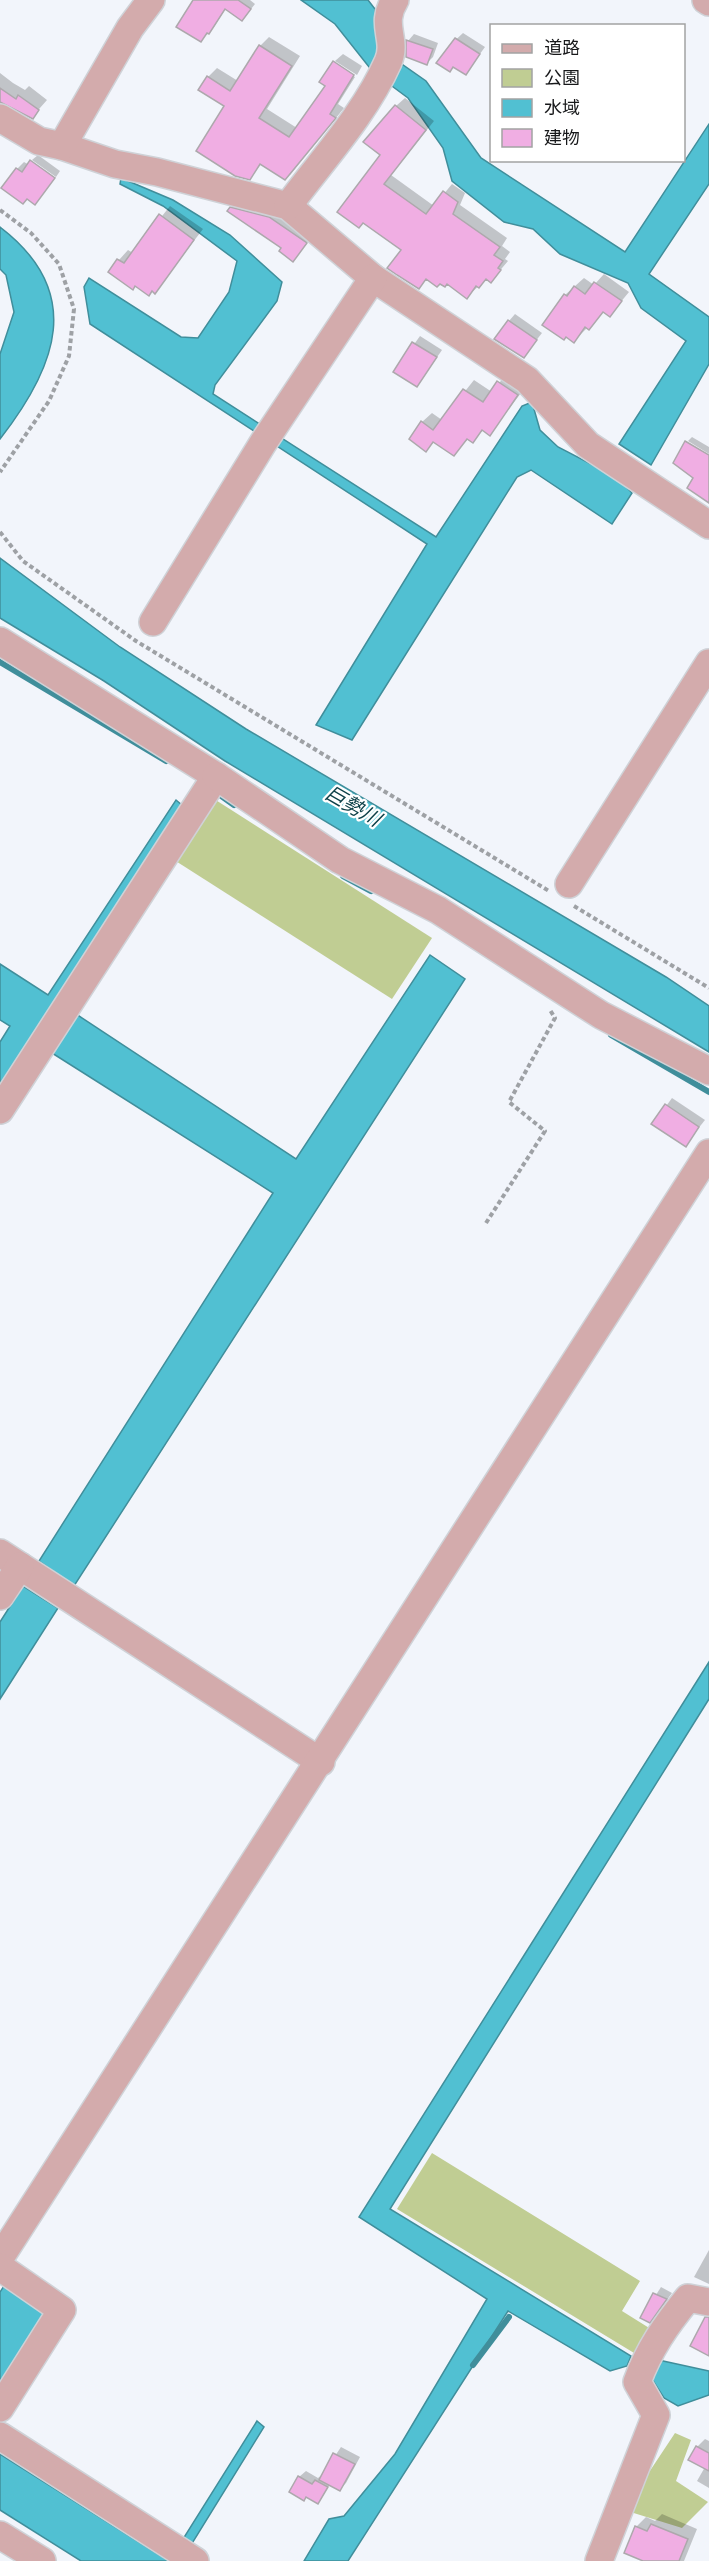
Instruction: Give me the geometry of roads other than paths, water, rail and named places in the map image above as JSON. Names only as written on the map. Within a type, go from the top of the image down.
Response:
[{"type":"street","points":[[62,146],[130,28],[151,0]]},
{"type":"street","points":[[288,206],[377,85],[391,54],[387,12],[395,0]]},
{"type":"street","points":[[0,118],[39,141],[62,146],[115,164],[157,172],[288,206],[373,278],[527,380],[588,445],[709,525]]},
{"type":"street","points":[[153,622],[268,436],[373,278]]},
{"type":"street","points":[[0,641],[211,784],[340,860],[438,910],[601,1014],[709,1071]]},
{"type":"street","points":[[563,893],[709,663]]},
{"type":"street","points":[[0,1110],[211,784]]},
{"type":"street","points":[[0,2258],[321,1762],[709,1154]]},
{"type":"street","points":[[0,1596],[28,1572],[321,1762]]},
{"type":"street","points":[[0,2267],[62,2310],[0,2408]]},
{"type":"street","points":[[604,2560],[656,2415],[641,2369],[659,2334],[688,2298],[709,2302]]},
{"type":"street","points":[[0,2436],[195,2561]]},
{"type":"street","points":[[0,2535],[42,2561]]},
{"type":"water","points":[[301,0],[368,0],[375,9],[379,55],[403,65],[426,81],[481,158],[625,252],[709,124],[709,184],[649,274],[709,317],[709,364],[651,465],[619,444],[686,341],[641,308],[628,283],[560,254],[533,229],[504,222],[452,181],[443,148],[408,98],[373,72],[335,24]]},
{"type":"water","points":[[121,178],[173,200],[230,235],[282,282],[277,301],[215,385],[213,394],[436,537],[522,406],[532,402],[540,430],[558,447],[618,478],[632,493],[612,524],[531,470],[517,477],[352,740],[316,725],[427,544],[90,324],[84,287],[89,278],[181,337],[198,338],[229,292],[237,261],[163,206],[120,184]]},
{"type":"water","points":[[0,227],[27,252],[44,277],[52,303],[53,330],[47,357],[36,384],[20,412],[0,439],[0,354],[14,312],[6,275],[0,269]]},
{"type":"water","name":"巨勢川","points":[[0,558],[120,647],[246,729],[666,977],[709,1006],[709,1052],[225,761],[104,681],[0,618]]},
{"type":"water","points":[[176,800],[183,806],[76,1014],[296,1159],[430,955],[465,979],[74,1586],[39,1561],[273,1193],[52,1053],[0,1089],[0,1042],[10,1026],[0,1020],[0,964],[48,995]]},
{"type":"water","points":[[23,1586],[58,1608],[0,1699],[0,1622]]},
{"type":"water","points":[[709,1662],[709,1699],[390,2209],[631,2356],[627,2366],[610,2371],[508,2311],[348,2561],[304,2561],[329,2519],[344,2516],[395,2454],[487,2299],[359,2217]]},
{"type":"water","points":[[6,2283],[48,2313],[0,2387],[0,2292]]},
{"type":"water","points":[[654,2359],[709,2371],[709,2395],[678,2406],[664,2398],[648,2373]]},
{"type":"water","points":[[257,2421],[264,2427],[191,2545],[183,2539]]},
{"type":"water","points":[[0,2454],[169,2561],[81,2561],[0,2510]]},
{"type":"waterway","points":[[0,662],[166,761]]},
{"type":"waterway","points":[[213,790],[234,805]]},
{"type":"waterway","points":[[343,876],[371,891]]},
{"type":"waterway","points":[[611,1035],[709,1092]]},
{"type":"waterway","points":[[473,2365],[509,2317]]}]
